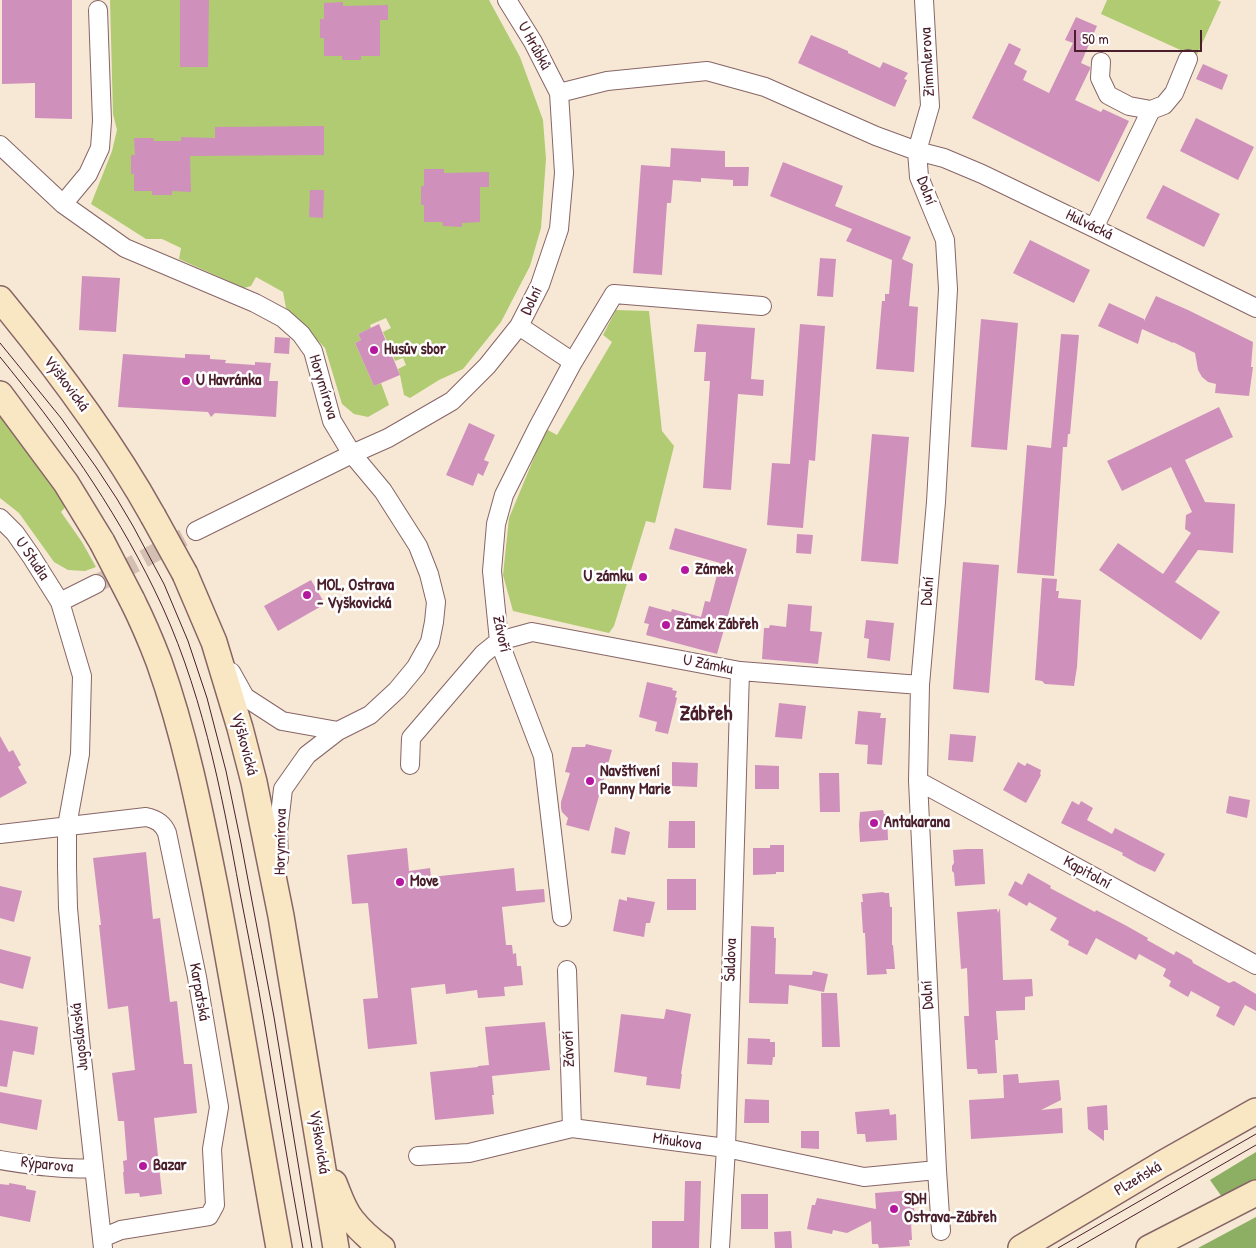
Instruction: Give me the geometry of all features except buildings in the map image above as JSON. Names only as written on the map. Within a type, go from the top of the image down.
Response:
[{"type":"street","name":"U Hrůbků","points":[[507,0],[533,42],[559,93]]},
{"type":"street","name":"Zimmlerova","points":[[917,151],[930,106],[924,0]]},
{"type":"street","points":[[63,204],[88,174],[100,148],[102,121],[98,10]]},
{"type":"street","points":[[1101,62],[1100,78],[1108,95],[1129,106],[1151,110],[1164,105],[1174,93],[1188,59]]},
{"type":"street","points":[[559,93],[607,81],[707,71],[764,87],[876,136],[917,151]]},
{"type":"street","name":"Dolní","points":[[196,531],[388,438],[452,401],[487,366],[519,326],[540,285],[559,229],[564,174],[559,93]]},
{"type":"street","points":[[1094,228],[1151,110]]},
{"type":"street","name":"Horymírova","points":[[0,145],[63,204],[125,248],[255,303],[283,318],[301,334],[313,351],[332,421],[352,454],[383,491],[418,546],[429,574],[436,602],[434,622],[430,642],[416,667],[398,690],[370,715],[338,731],[307,754],[284,789],[278,832],[281,916]]},
{"type":"street","name":"Dolní","points":[[917,151],[919,178],[946,240],[948,289],[936,502],[920,685],[918,781],[937,1170],[942,1232]]},
{"type":"street","name":"Hulvácká","points":[[917,151],[944,158],[976,171],[1256,308]]},
{"type":"street","name":"Závoří","points":[[562,917],[543,756],[499,642],[492,571],[496,524],[504,495],[573,362],[614,294],[762,306]]},
{"type":"street","name":"Výškovická","points":[[0,299],[92,419],[124,466],[185,574],[214,642],[250,765],[281,916],[336,1248]]},
{"type":"street","points":[[519,326],[573,362]]},
{"type":"street","points":[[0,394],[60,476],[102,542],[132,600],[158,661],[169,694],[200,810],[231,967],[279,1248]]},
{"type":"street","name":"U Studia","points":[[0,518],[15,533],[60,602],[82,676],[80,754],[68,826]]},
{"type":"street","points":[[60,602],[96,584]]},
{"type":"street","name":"U Zámku","points":[[499,642],[532,632],[740,671],[920,685]]},
{"type":"street","points":[[214,642],[245,697],[282,722],[338,731]]},
{"type":"street","points":[[410,765],[410,738],[483,654],[499,642]]},
{"type":"street","name":"Šaldova","points":[[720,1248],[726,1148],[740,671]]},
{"type":"street","name":"Kapitolní","points":[[918,781],[1256,965]]},
{"type":"street","name":"Karpatská","points":[[0,834],[146,817],[157,820],[167,832],[197,977],[219,1107],[212,1149],[215,1205],[209,1216],[121,1230],[102,1243]]},
{"type":"street","name":"Jugoslávská","points":[[68,826],[66,867],[68,908],[102,1243]]},
{"type":"street","name":"Závoří","points":[[567,970],[572,1128]]},
{"type":"street","name":"Plzeňská","points":[[1020,1248],[1256,1111]]},
{"type":"street","name":"Mňukova","points":[[418,1156],[469,1153],[572,1128],[726,1148],[864,1177],[937,1170]]},
{"type":"street","points":[[320,1151],[342,1204],[352,1220],[382,1248]]},
{"type":"street","name":"Rýparova","points":[[0,1160],[74,1169],[94,1168]]},
{"type":"street","points":[[1149,1248],[1256,1193]]},
{"type":"green space","points":[[110,0],[489,0],[520,57],[543,120],[546,159],[541,228],[530,266],[501,322],[463,369],[439,380],[410,398],[404,395],[398,369],[406,365],[403,358],[395,361],[383,332],[391,328],[386,318],[370,325],[371,328],[358,334],[361,340],[355,343],[374,386],[381,383],[389,405],[368,417],[354,414],[342,404],[325,348],[286,308],[283,292],[256,277],[251,286],[244,288],[179,259],[181,248],[162,239],[146,239],[91,204],[112,151],[117,130],[113,114]]},
{"type":"green space","points":[[1107,0],[1217,0],[1221,2],[1196,57],[1101,14]]},
{"type":"green space","points":[[616,310],[649,311],[662,431],[674,446],[655,523],[646,521],[614,626],[609,633],[513,611],[503,575],[509,518],[546,429],[557,435],[612,342],[603,335]]},
{"type":"green space","points":[[0,413],[67,505],[61,512],[82,542],[96,567],[85,571],[68,570],[54,562],[19,513],[0,498]]},
{"type":"green space","points":[[1256,1152],[1256,1180],[1222,1197],[1210,1180]]},
{"type":"green space","points":[[1256,1217],[1256,1248],[1198,1248]]},
{"type":"tunnel","points":[[96,584],[196,531]]},
{"type":"tram line","points":[[0,343],[61,418],[117,499],[164,584],[188,641],[207,698],[226,771],[241,843],[274,1017],[312,1248]]},
{"type":"tram line","points":[[0,357],[84,468],[121,527],[154,589],[185,662],[208,738],[225,815],[261,1004],[303,1248]]},
{"type":"tram line","points":[[1058,1248],[1256,1134]]},
{"type":"tram line","points":[[1077,1248],[1256,1145]]},
{"type":"place","name":"Husův sbor","points":[[374,350]]},
{"type":"place","name":"U Havránka","points":[[186,381]]},
{"type":"place","name":"Zámek","points":[[685,570]]},
{"type":"place","name":"U zámku","points":[[643,577]]},
{"type":"place","name":"MOL, Ostrava - Vyškovická","points":[[307,595]]},
{"type":"place","name":"Zámek Zábřeh","points":[[666,625]]},
{"type":"place","name":"Navštívení Panny Marie","points":[[590,781]]},
{"type":"place","name":"Antakarana","points":[[874,823]]},
{"type":"place","name":"Move","points":[[400,882]]},
{"type":"place","name":"Bazar","points":[[143,1166]]},
{"type":"place","name":"SDH Ostrava-Zábřeh","points":[[894,1209]]},
{"type":"district","name":"Zábřeh","points":[[706,714]]}]
